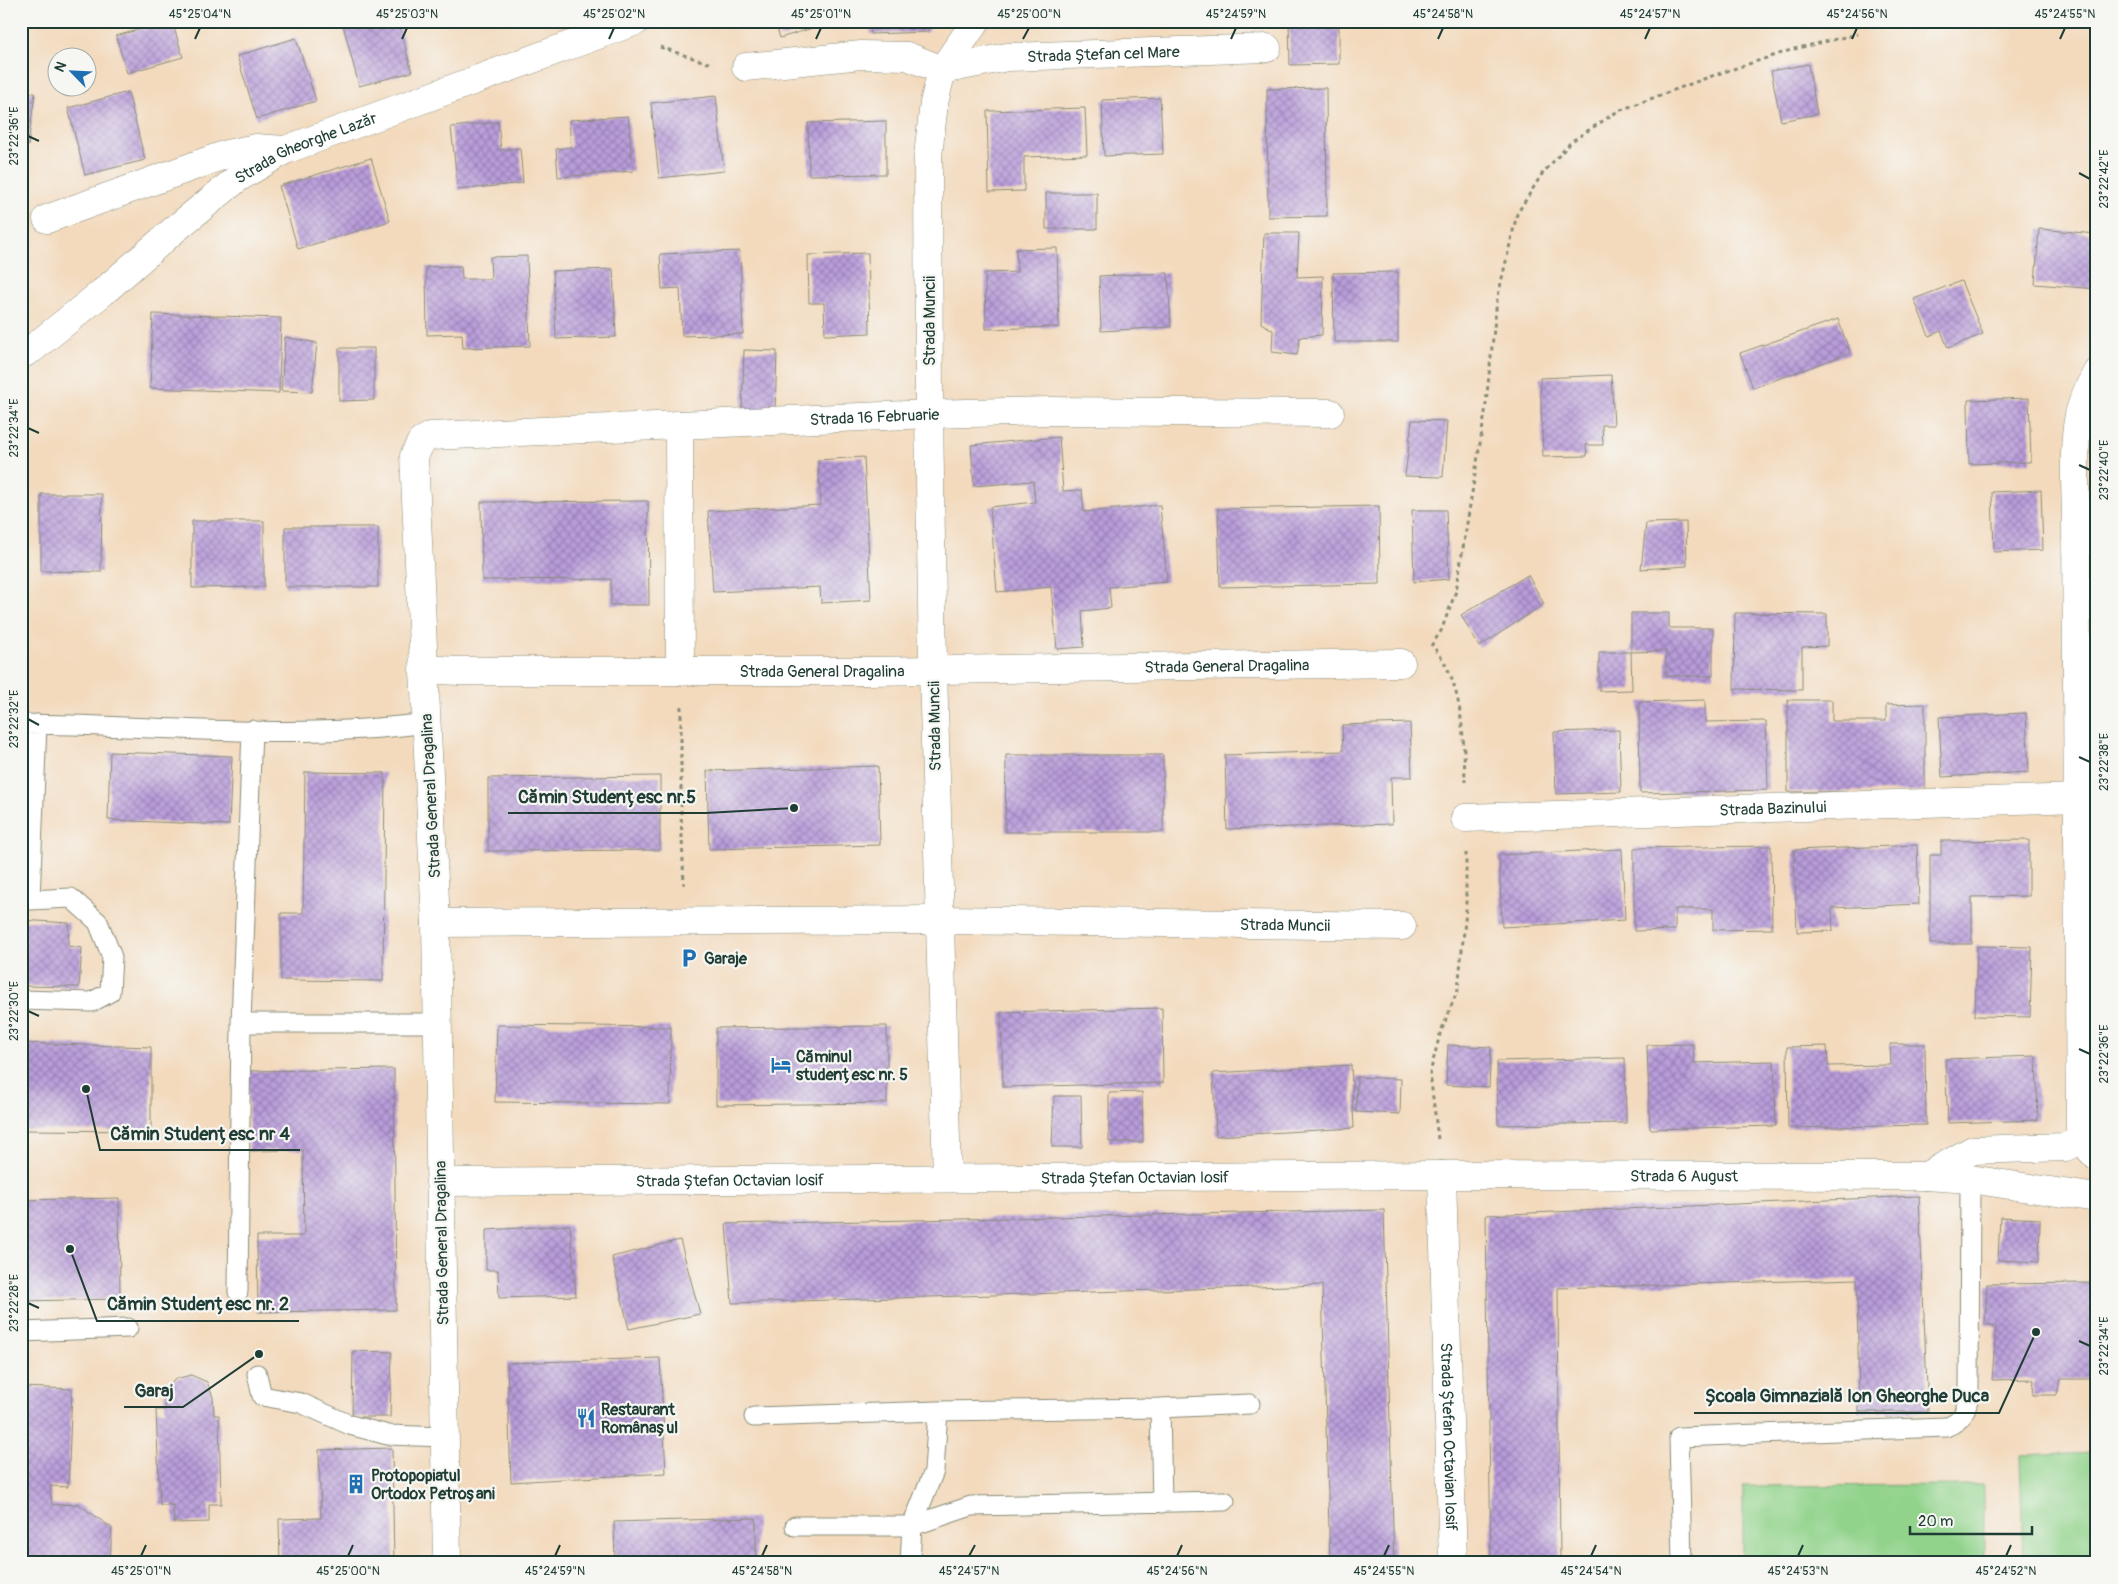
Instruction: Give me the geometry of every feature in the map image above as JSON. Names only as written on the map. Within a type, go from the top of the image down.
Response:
[{"type":"street","points":[[746,67],[861,55],[907,56],[942,70],[976,21]]},
{"type":"street","name":"Strada Gheorghe Lazăr","points":[[21,354],[32,349],[104,292],[174,230],[238,178],[285,150],[626,25]]},
{"type":"street","name":"Strada Ștefan cel Mare","points":[[942,70],[1007,57],[1267,48]]},
{"type":"street","name":"Strada Muncii","points":[[942,70],[934,103],[928,156],[929,414],[939,920],[1402,926]]},
{"type":"street","points":[[47,219],[227,154],[256,148],[285,150]]},
{"type":"street","name":"Strada 6 August","points":[[1926,1176],[1973,1150],[2088,1148],[2079,798],[2076,448],[2080,414],[2090,384],[2097,372]]},
{"type":"street","name":"Strada 16 Februarie","points":[[421,442],[430,436],[929,414],[1048,411],[1330,413]]},
{"type":"street","points":[[679,425],[680,671]]},
{"type":"street","name":"Strada General Dragalina","points":[[421,442],[414,456],[436,923],[447,1563]]},
{"type":"street","name":"Strada General Dragalina","points":[[423,669],[459,671],[868,671],[1401,663]]},
{"type":"street","name":"Strada Bazinului","points":[[1466,818],[2079,798]]},
{"type":"street","points":[[436,923],[939,920],[947,1178]]},
{"type":"street","name":"Strada 6 August","points":[[1442,1174],[1926,1176],[1970,1179],[2088,1196]]},
{"type":"street","name":"Strada Ștefan Octavian Iosif","points":[[440,1182],[1442,1174],[1453,1563]]},
{"type":"lane","points":[[21,1000],[92,1002],[110,992],[112,957],[98,922],[71,898],[26,900],[29,724],[252,730],[375,729],[426,723]]},
{"type":"lane","points":[[238,1292],[241,1023],[252,730]]},
{"type":"lane","points":[[241,1023],[438,1023]]},
{"type":"lane","points":[[1682,1563],[1679,1437],[1946,1427],[1957,1422],[1966,1411],[1969,1396],[1970,1179]]},
{"type":"lane","points":[[21,1332],[128,1328]]},
{"type":"lane","points":[[256,1374],[262,1396],[301,1403],[350,1425],[388,1435],[445,1437]]},
{"type":"lane","points":[[754,1417],[938,1411],[1160,1408],[1250,1404]]},
{"type":"lane","points":[[1160,1408],[1162,1503]]},
{"type":"lane","points":[[910,1563],[912,1526],[934,1471],[938,1411]]},
{"type":"lane","points":[[795,1526],[912,1526],[971,1506],[1225,1501]]},
{"type":"path","points":[[626,25],[673,52],[713,64],[746,67]]},
{"type":"path","points":[[1401,663],[1420,658],[1432,645],[1441,631],[1456,591],[1485,413],[1497,300],[1517,214],[1542,174],[1572,141],[1618,111],[1719,74],[1794,50],[1858,34]]},
{"type":"path","points":[[1432,645],[1443,658],[1454,683],[1464,740],[1466,818],[1466,911],[1458,989],[1440,1034],[1430,1073],[1442,1174]]},
{"type":"path","points":[[680,671],[681,814],[686,922]]},
{"type":"green space","points":[[2097,1452],[2097,1563],[2023,1563],[2020,1455]]},
{"type":"green space","points":[[1984,1485],[1984,1563],[1743,1563],[1743,1486]]},
{"type":"building","points":[[172,21],[183,57],[127,73],[116,36]]},
{"type":"building","points":[[342,21],[398,21],[412,72],[359,86]]},
{"type":"building","points":[[775,21],[832,21],[832,22],[780,38]]},
{"type":"building","points":[[870,21],[928,21],[928,32],[871,34]]},
{"type":"building","points":[[1104,21],[1198,21],[1198,23],[1104,25]]},
{"type":"building","points":[[1289,21],[1339,21],[1339,64],[1290,65]]},
{"type":"building","points":[[296,38],[316,101],[257,119],[237,56]]},
{"type":"building","points":[[1808,64],[1817,114],[1781,121],[1771,71]]},
{"type":"building","points":[[1326,88],[1327,216],[1268,217],[1267,89]]},
{"type":"building","points":[[21,91],[35,93],[28,146],[21,145]]},
{"type":"building","points":[[128,92],[145,160],[85,175],[68,108]]},
{"type":"building","points":[[716,96],[724,171],[659,178],[651,103]]},
{"type":"building","points":[[1160,98],[1163,154],[1104,156],[1102,100]]},
{"type":"building","points":[[1085,108],[1087,155],[1024,157],[1024,191],[989,192],[987,111]]},
{"type":"building","points":[[628,116],[633,171],[558,177],[556,149],[571,147],[569,120]]},
{"type":"building","points":[[886,121],[886,174],[809,175],[808,123]]},
{"type":"building","points":[[498,122],[501,150],[520,148],[523,183],[458,190],[451,127]]},
{"type":"building","points":[[371,158],[390,221],[298,249],[279,186]]},
{"type":"building","points":[[1046,193],[1097,193],[1097,229],[1046,229]]},
{"type":"building","points":[[21,201],[26,220],[21,221]]},
{"type":"building","points":[[2039,229],[2097,234],[2097,289],[2035,284]]},
{"type":"building","points":[[1264,233],[1299,233],[1297,277],[1323,276],[1322,335],[1300,337],[1297,355],[1272,352],[1273,330],[1261,323]]},
{"type":"building","points":[[1057,248],[1059,327],[986,329],[985,273],[1017,272],[1016,249]]},
{"type":"building","points":[[740,251],[743,334],[682,336],[680,288],[662,289],[660,254]]},
{"type":"building","points":[[868,253],[870,333],[825,335],[824,303],[809,303],[808,255]]},
{"type":"building","points":[[527,256],[530,346],[463,348],[462,334],[427,335],[426,267],[461,266],[462,279],[491,279],[490,257]]},
{"type":"building","points":[[613,269],[616,337],[556,339],[553,271]]},
{"type":"building","points":[[1398,272],[1398,342],[1334,342],[1333,273]]},
{"type":"building","points":[[1168,273],[1171,327],[1101,331],[1099,276]]},
{"type":"building","points":[[1961,281],[1983,334],[1948,348],[1941,331],[1929,336],[1914,299]]},
{"type":"building","points":[[153,314],[281,318],[279,393],[150,388]]},
{"type":"building","points":[[1838,319],[1850,353],[1753,388],[1740,353]]},
{"type":"building","points":[[285,337],[317,343],[312,392],[281,391]]},
{"type":"building","points":[[339,348],[374,348],[374,400],[339,401]]},
{"type":"building","points":[[744,350],[777,351],[775,413],[742,412]]},
{"type":"building","points":[[1611,375],[1614,425],[1602,425],[1603,445],[1586,445],[1587,456],[1543,457],[1540,378]]},
{"type":"building","points":[[2029,398],[2031,462],[1969,464],[1968,400]]},
{"type":"building","points":[[1412,420],[1447,421],[1443,477],[1405,476]]},
{"type":"building","points":[[1059,437],[1063,491],[1082,490],[1084,512],[1160,505],[1167,582],[1109,587],[1111,608],[1082,611],[1084,647],[1057,649],[1051,587],[997,592],[990,507],[1035,502],[1033,481],[974,486],[971,445]]},
{"type":"building","points":[[864,457],[871,600],[821,603],[820,587],[713,592],[708,511],[821,505],[818,460]]},
{"type":"building","points":[[2041,490],[2043,550],[1994,552],[1992,492]]},
{"type":"building","points":[[41,494],[102,494],[101,572],[41,571]]},
{"type":"building","points":[[648,501],[649,605],[611,605],[611,579],[482,580],[481,502]]},
{"type":"building","points":[[1379,506],[1380,584],[1220,587],[1218,509]]},
{"type":"building","points":[[1412,510],[1446,510],[1449,579],[1414,582]]},
{"type":"building","points":[[192,521],[264,521],[264,587],[192,588]]},
{"type":"building","points":[[1686,522],[1687,566],[1641,569],[1646,523]]},
{"type":"building","points":[[285,527],[378,527],[378,587],[285,587]]},
{"type":"building","points":[[1528,575],[1544,604],[1479,647],[1461,615]]},
{"type":"building","points":[[1631,613],[1669,613],[1669,628],[1713,628],[1713,676],[1666,676],[1666,651],[1631,652]]},
{"type":"building","points":[[1735,613],[1827,614],[1827,646],[1802,647],[1802,690],[1734,689]]},
{"type":"building","points":[[1599,652],[1631,652],[1632,690],[1599,691]]},
{"type":"building","points":[[1705,700],[1705,722],[1766,721],[1768,790],[1640,793],[1639,702]]},
{"type":"building","points":[[1788,700],[1832,700],[1832,721],[1886,721],[1886,705],[1925,704],[1925,791],[1788,792]]},
{"type":"building","points":[[2026,713],[2029,772],[1942,777],[1939,717]]},
{"type":"building","points":[[1410,723],[1412,777],[1391,777],[1392,824],[1227,829],[1225,755],[1343,751],[1342,725]]},
{"type":"building","points":[[1619,730],[1621,792],[1556,794],[1554,732]]},
{"type":"building","points":[[110,752],[232,756],[229,825],[108,820]]},
{"type":"building","points":[[1006,755],[1163,755],[1163,832],[1005,832]]},
{"type":"building","points":[[878,766],[880,845],[709,849],[707,771]]},
{"type":"building","points":[[305,772],[385,773],[383,981],[281,980],[281,913],[303,913]]},
{"type":"building","points":[[660,776],[660,850],[488,851],[488,778]]},
{"type":"building","points":[[2029,840],[2029,896],[1972,897],[1972,944],[1930,944],[1930,855],[1941,855],[1941,841]]},
{"type":"building","points":[[1917,845],[1919,904],[1832,908],[1833,931],[1797,932],[1794,850]]},
{"type":"building","points":[[1771,846],[1772,929],[1713,930],[1713,909],[1675,909],[1675,930],[1634,931],[1634,848]]},
{"type":"building","points":[[1622,849],[1625,920],[1502,927],[1499,855]]},
{"type":"building","points":[[21,920],[69,923],[68,946],[82,948],[79,987],[21,986]]},
{"type":"building","points":[[1977,946],[2032,947],[2030,1017],[1975,1016]]},
{"type":"building","points":[[1162,1008],[1163,1083],[1003,1087],[1001,1012]]},
{"type":"building","points":[[497,1025],[671,1027],[670,1104],[495,1102]]},
{"type":"building","points":[[887,1026],[887,1103],[716,1105],[716,1028]]},
{"type":"building","points":[[21,1043],[151,1047],[151,1131],[21,1130]]},
{"type":"building","points":[[1693,1044],[1694,1063],[1774,1061],[1776,1126],[1650,1129],[1647,1045]]},
{"type":"building","points":[[1890,1044],[1925,1044],[1926,1125],[1788,1128],[1787,1047],[1827,1046],[1828,1066],[1891,1065]]},
{"type":"building","points":[[1448,1045],[1491,1047],[1489,1087],[1446,1085]]},
{"type":"building","points":[[2036,1056],[2038,1120],[1948,1123],[1945,1059]]},
{"type":"building","points":[[1625,1058],[1626,1123],[1498,1125],[1497,1061]]},
{"type":"building","points":[[1351,1065],[1354,1128],[1216,1136],[1213,1073]]},
{"type":"building","points":[[394,1069],[396,1310],[258,1312],[257,1236],[304,1236],[303,1150],[249,1151],[248,1071]]},
{"type":"building","points":[[1357,1077],[1401,1079],[1400,1114],[1356,1112]]},
{"type":"building","points":[[1142,1092],[1143,1142],[1109,1142],[1109,1093]]},
{"type":"building","points":[[1054,1096],[1081,1096],[1082,1147],[1052,1147]]},
{"type":"building","points":[[1919,1196],[1928,1412],[1859,1412],[1857,1279],[1558,1288],[1560,1563],[1491,1563],[1486,1215]]},
{"type":"building","points":[[119,1198],[120,1299],[21,1301],[21,1200]]},
{"type":"building","points":[[1384,1210],[1394,1563],[1330,1563],[1322,1285],[732,1303],[726,1224]]},
{"type":"building","points":[[2000,1217],[2040,1219],[2039,1262],[1998,1260]]},
{"type":"building","points":[[570,1225],[576,1296],[499,1298],[498,1270],[486,1270],[486,1230]]},
{"type":"building","points":[[680,1240],[700,1314],[629,1329],[612,1257]]},
{"type":"building","points":[[2097,1283],[2097,1379],[2060,1379],[2057,1395],[2033,1395],[2034,1379],[1992,1380],[1996,1326],[1985,1324],[1987,1284]]},
{"type":"building","points":[[353,1351],[392,1352],[390,1417],[352,1417]]},
{"type":"building","name":"Restaurant Românașul","points":[[660,1358],[666,1473],[511,1482],[507,1363]]},
{"type":"building","points":[[191,1375],[207,1382],[213,1397],[214,1415],[219,1415],[221,1504],[209,1504],[209,1522],[174,1523],[173,1505],[160,1505],[156,1410],[165,1410],[165,1392],[175,1379]]},
{"type":"building","points":[[21,1387],[72,1389],[68,1487],[50,1486],[52,1505],[78,1504],[112,1528],[110,1563],[21,1563]]},
{"type":"building","name":"Protopopiatul Ortodox Petroșani","points":[[392,1448],[394,1563],[280,1563],[279,1519],[321,1518],[319,1450]]},
{"type":"building","points":[[756,1518],[756,1563],[615,1563],[614,1522]]},
{"type":"place","name":"Cămin Studențesc nr.5","points":[[794,808]]},
{"type":"place","name":"Garaje","points":[[689,958]]},
{"type":"place","name":"Căminul studențesc nr. 5","points":[[781,1065]]},
{"type":"place","name":"Cămin Studențesc nr 4","points":[[86,1089]]},
{"type":"place","name":"Cămin Studențesc nr. 2","points":[[70,1249]]},
{"type":"place","name":"Școala Gimnazială Ion Gheorghe Duca","points":[[2036,1332]]},
{"type":"place","name":"Garaj","points":[[259,1354]]},
{"type":"place","name":"Restaurant Românașul","points":[[586,1418]]},
{"type":"place","name":"Protopopiatul Ortodox Petroșani","points":[[356,1484]]}]
